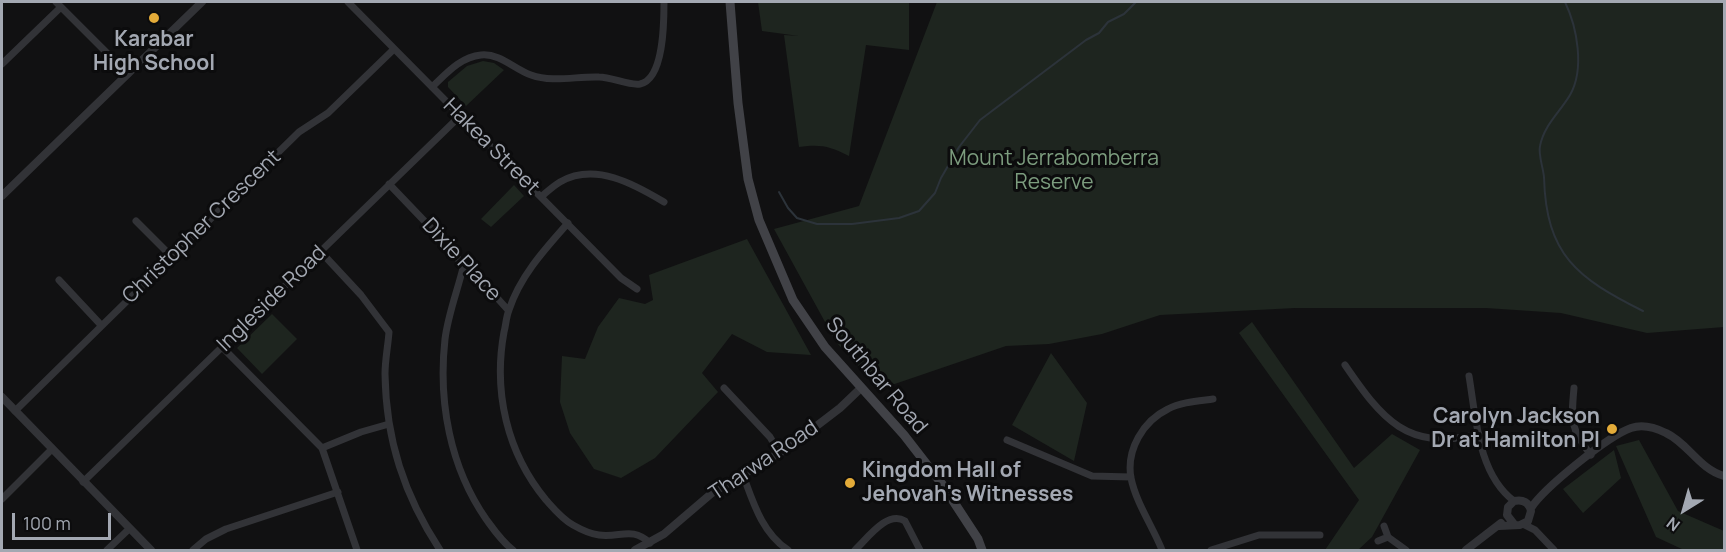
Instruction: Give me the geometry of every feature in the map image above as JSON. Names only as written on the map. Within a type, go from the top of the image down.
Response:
[{"type":"main road","name":"Southbar Road","points":[[730,2],[738,103],[748,179],[759,220],[793,300],[825,347],[904,435],[942,484],[982,550]]},
{"type":"street","points":[[2,196],[202,2]]},
{"type":"street","name":"Hakea Street","points":[[348,2],[621,278],[637,289]]},
{"type":"street","points":[[432,87],[462,61],[478,55],[503,60],[524,72],[543,78],[599,77],[641,84],[650,79],[656,69],[662,35],[664,2]]},
{"type":"street","points":[[2,64],[58,4],[128,74]]},
{"type":"street","name":"Christopher Crescent","points":[[15,411],[298,132],[328,113],[394,49]]},
{"type":"street","name":"Ingleside Road","points":[[83,482],[460,116]]},
{"type":"street","points":[[542,197],[560,182],[578,176],[603,174],[637,186],[664,202]]},
{"type":"street","name":"Dixie Place","points":[[389,184],[455,253],[463,268],[473,271],[508,310]]},
{"type":"street","points":[[136,221],[171,256]]},
{"type":"street","points":[[568,223],[531,266],[508,310],[500,369],[507,426],[523,468],[556,512],[572,525],[598,535],[633,532],[650,543]]},
{"type":"street","points":[[321,252],[362,295],[389,332],[385,370],[389,424],[394,449],[407,490],[422,522],[440,550]]},
{"type":"street","points":[[463,268],[445,337],[443,364],[447,423],[453,448],[470,492],[495,532],[513,550]]},
{"type":"street","points":[[59,280],[101,325]]},
{"type":"street","points":[[222,347],[322,448],[357,550]]},
{"type":"street","points":[[1345,365],[1377,409],[1398,428],[1436,438],[1479,434]]},
{"type":"street","points":[[1469,376],[1486,462],[1519,524]]},
{"type":"street","points":[[724,388],[770,437],[780,454]]},
{"type":"street","name":"Tharwa Road","points":[[635,550],[650,543],[688,515],[712,493],[780,454],[818,426],[861,388]]},
{"type":"street","points":[[1574,388],[1571,415],[1574,431],[1591,455]]},
{"type":"street","points":[[2,398],[151,550]]},
{"type":"street","points":[[1162,550],[1131,477],[1133,449],[1137,438],[1159,414],[1175,406],[1213,399]]},
{"type":"street","points":[[322,448],[389,424]]},
{"type":"street","points":[[1519,524],[1540,495],[1609,440],[1632,428],[1651,427],[1669,434],[1706,467],[1725,476]]},
{"type":"street","points":[[1007,440],[1092,476],[1131,477]]},
{"type":"street","points":[[2,499],[52,449]]},
{"type":"street","points":[[743,475],[756,510],[767,530],[788,550]]},
{"type":"street","points":[[192,550],[206,539],[226,529],[338,492]]},
{"type":"street","points":[[1510,507],[1528,509]]},
{"type":"street","points":[[1466,550],[1499,526],[1510,507]]},
{"type":"street","points":[[1528,509],[1535,530],[1554,550]]},
{"type":"street","points":[[855,550],[887,520],[896,517],[905,521],[920,550]]},
{"type":"street","points":[[1499,526],[1519,524],[1535,530]]},
{"type":"street","points":[[1384,526],[1388,537],[1406,550]]},
{"type":"street","points":[[107,550],[129,529]]},
{"type":"street","points":[[1210,550],[1259,535],[1320,535]]},
{"type":"street","points":[[1378,541],[1388,537]]},
{"type":"green space","points":[[758,2],[909,2],[909,50],[866,45],[849,156],[825,147],[799,147],[784,35],[799,36],[762,31]]},
{"type":"green space","name":"Mount Jerrabomberra Reserve","points":[[937,2],[1724,2],[1724,327],[1647,333],[1561,313],[1486,308],[1295,308],[1160,315],[1102,334],[1049,344],[1006,346],[880,389],[836,342],[774,229],[859,206]]},
{"type":"green space","points":[[483,61],[494,63],[504,70],[466,106],[448,87],[448,82],[467,66]]},
{"type":"green space","points":[[514,185],[524,196],[491,227],[481,219]]},
{"type":"green space","points":[[747,239],[811,355],[767,352],[732,334],[702,373],[718,392],[655,458],[621,478],[594,469],[570,433],[560,402],[562,356],[585,359],[598,327],[619,298],[645,304],[653,300],[649,275]]},
{"type":"green space","points":[[272,314],[297,339],[262,374],[237,348]]},
{"type":"green space","points":[[1252,322],[1354,468],[1392,434],[1420,450],[1372,537],[1358,550],[1325,550],[1359,500],[1239,333]]},
{"type":"green space","points":[[1051,353],[1087,403],[1074,461],[1012,425]]},
{"type":"green space","points":[[1639,440],[1678,511],[1724,531],[1724,550],[1684,550],[1656,537],[1616,446]]},
{"type":"green space","points":[[1614,450],[1621,478],[1583,513],[1563,489]]},
{"type":"waterway","points":[[779,192],[797,218],[817,224],[852,224],[899,218],[919,211],[935,193],[959,147],[980,120],[1086,40],[1099,33],[1108,22],[1124,14],[1136,2]]},
{"type":"waterway","points":[[1565,2],[1576,36],[1578,61],[1575,85],[1549,125],[1540,146],[1546,204],[1551,226],[1559,245],[1583,275],[1643,311]]},
{"type":"place","name":"Karabar High School","points":[[154,18]]},
{"type":"place","name":"Carolyn Jackson Dr at Hamilton Pl","points":[[1612,429]]},
{"type":"place","name":"Kingdom Hall of Jehovah's Witnesses","points":[[850,483]]}]
